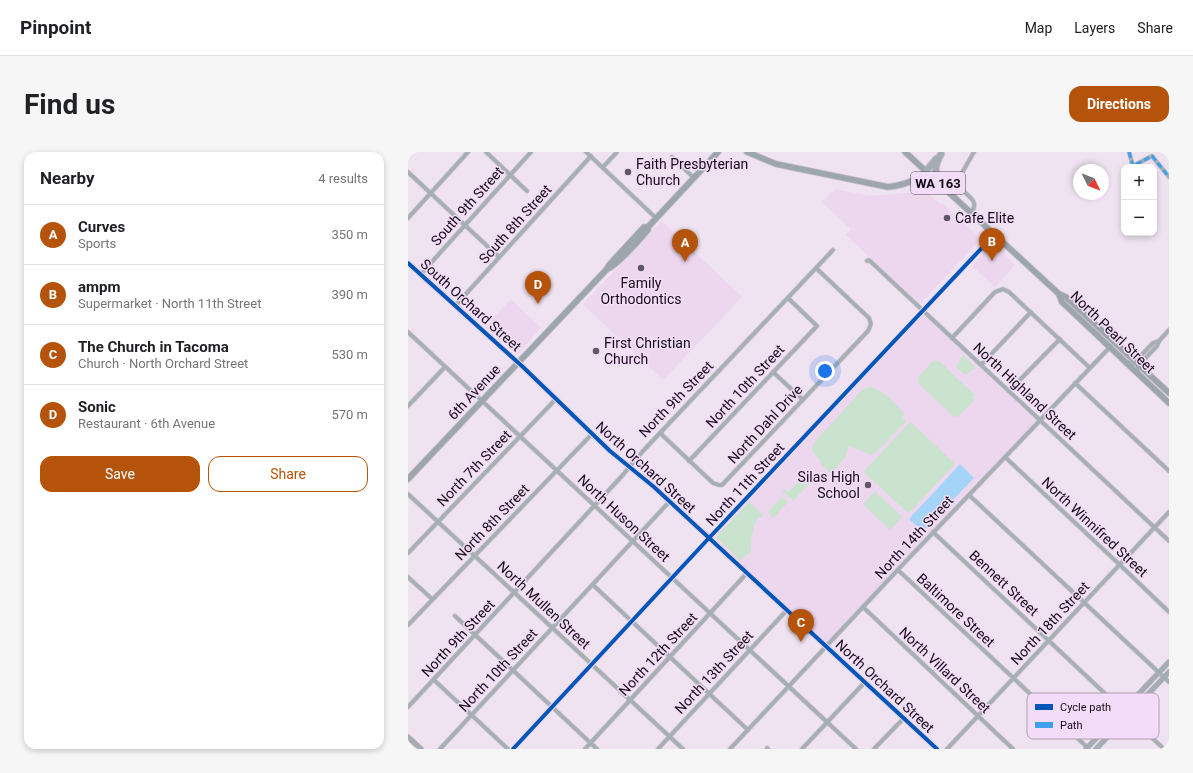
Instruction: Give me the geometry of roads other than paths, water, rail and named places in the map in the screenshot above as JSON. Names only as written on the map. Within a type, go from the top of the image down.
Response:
[{"type":"highway","points":[[926,171],[942,153]]},
{"type":"highway","points":[[942,153],[936,163],[935,170],[942,186]]},
{"type":"main road","name":"6th Avenue","points":[[408,479],[607,269],[612,268],[648,230],[648,227],[656,218],[718,152]]},
{"type":"main road","points":[[747,152],[776,164],[888,187],[903,186],[913,181],[926,171]]},
{"type":"main road","name":"North Pearl Street","points":[[905,152],[1059,294],[1066,297],[1169,393]]},
{"type":"main road","name":"North Pearl Street","points":[[1059,294],[1062,302],[1169,403]]},
{"type":"street","points":[[408,218],[468,152]]},
{"type":"street","points":[[486,152],[528,191]]},
{"type":"street","name":"South 9th Street","points":[[420,274],[531,152]]},
{"type":"street","points":[[586,152],[656,218]]},
{"type":"street","points":[[603,167],[617,152]]},
{"type":"street","points":[[971,213],[975,207],[975,203],[961,189],[958,183],[959,178],[974,152]]},
{"type":"street","points":[[1129,152],[1133,166],[1152,156],[1169,177]]},
{"type":"street","name":"South 8th Street","points":[[455,306],[590,156]]},
{"type":"street","points":[[672,157],[694,178]]},
{"type":"street","points":[[408,172],[464,226],[499,257]]},
{"type":"street","name":"North 11th Street","points":[[513,749],[551,706],[994,235]]},
{"type":"street","name":"North 9th Street","points":[[408,707],[515,593],[660,433],[833,250]]},
{"type":"street","name":"North Highland Street","points":[[866,260],[869,260],[1169,541]]},
{"type":"street","name":"South Orchard Street","points":[[408,263],[518,363]]},
{"type":"street","name":"North Dahl Drive","points":[[690,461],[713,483],[719,485],[724,483],[870,329],[871,321],[866,315],[816,268]]},
{"type":"street","points":[[952,338],[995,292],[1002,289],[1009,292],[1090,368]]},
{"type":"street","name":"North 10th Street","points":[[690,461],[817,326],[788,298]]},
{"type":"street","points":[[981,365],[1031,312]]},
{"type":"street","points":[[1123,359],[1131,364],[1137,363],[1157,346],[1159,341],[1169,330]]},
{"type":"street","name":"North Huson Street","points":[[408,332],[856,749]]},
{"type":"street","points":[[1009,392],[1060,339]]},
{"type":"street","name":"North 14th Street","points":[[730,749],[933,532],[1114,342]]},
{"type":"street","name":"North Orchard Street","points":[[518,363],[592,434],[670,501],[937,749]]},
{"type":"street","points":[[1137,363],[1136,368],[1140,376]]},
{"type":"street","points":[[408,406],[445,367]]},
{"type":"street","points":[[773,372],[803,400]]},
{"type":"street","points":[[1075,383],[1169,471]]},
{"type":"street","name":"North 7th Street","points":[[408,553],[556,399]]},
{"type":"street","points":[[660,433],[690,461]]},
{"type":"street","name":"North 8th Street","points":[[408,625],[592,434]]},
{"type":"street","name":"North Winnifred Street","points":[[1005,457],[1169,612]]},
{"type":"street","name":"North Mullen Street","points":[[408,494],[683,749]]},
{"type":"street","points":[[969,494],[1169,682]]},
{"type":"street","name":"North 10th Street","points":[[440,749],[670,501]]},
{"type":"street","name":"North 18th Street","points":[[947,749],[1169,512]]},
{"type":"street","name":"Bennett Street","points":[[933,532],[1105,693]]},
{"type":"street","name":"Baltimore Street","points":[[898,570],[1029,693]]},
{"type":"street","name":"North 12th Street","points":[[585,749],[747,573]]},
{"type":"street","points":[[408,577],[432,599]]},
{"type":"street","points":[[593,585],[748,730]]},
{"type":"street","name":"North Villard Street","points":[[863,607],[1013,749]]},
{"type":"street","name":"North 13th Street","points":[[658,749],[787,610]]},
{"type":"street","points":[[455,616],[512,671],[598,749]]},
{"type":"street","points":[[1140,693],[1169,662]]},
{"type":"street","points":[[1149,693],[1169,672]]},
{"type":"street","points":[[434,680],[508,749]]},
{"type":"street","points":[[802,749],[865,682]]},
{"type":"street","points":[[874,749],[904,718]]},
{"type":"street","points":[[408,737],[421,749]]},
{"type":"street","name":"Baltimore Street","points":[[1077,739],[1087,748]]},
{"type":"street","points":[[1087,748],[1096,739]]},
{"type":"street","points":[[1096,749],[1105,739]]},
{"type":"street","name":"Bennett Street","points":[[1153,739],[1164,749]]},
{"type":"water","points":[[960,464],[974,478],[923,531],[909,519]]},
{"type":"place","name":"Faith Presbyterian Church","points":[[628,172]]},
{"type":"place","name":"Cafe Elite","points":[[947,218]]},
{"type":"place","name":"ampm","points":[[992,261]]},
{"type":"place","name":"Curves","points":[[685,262]]},
{"type":"place","name":"Family Orthodontics","points":[[641,268]]},
{"type":"place","name":"Sonic","points":[[538,304]]},
{"type":"place","name":"First Christian Church","points":[[596,351]]},
{"type":"place","name":"Silas High School","points":[[868,485]]},
{"type":"place","name":"The Church in Tacoma","points":[[801,642]]}]
